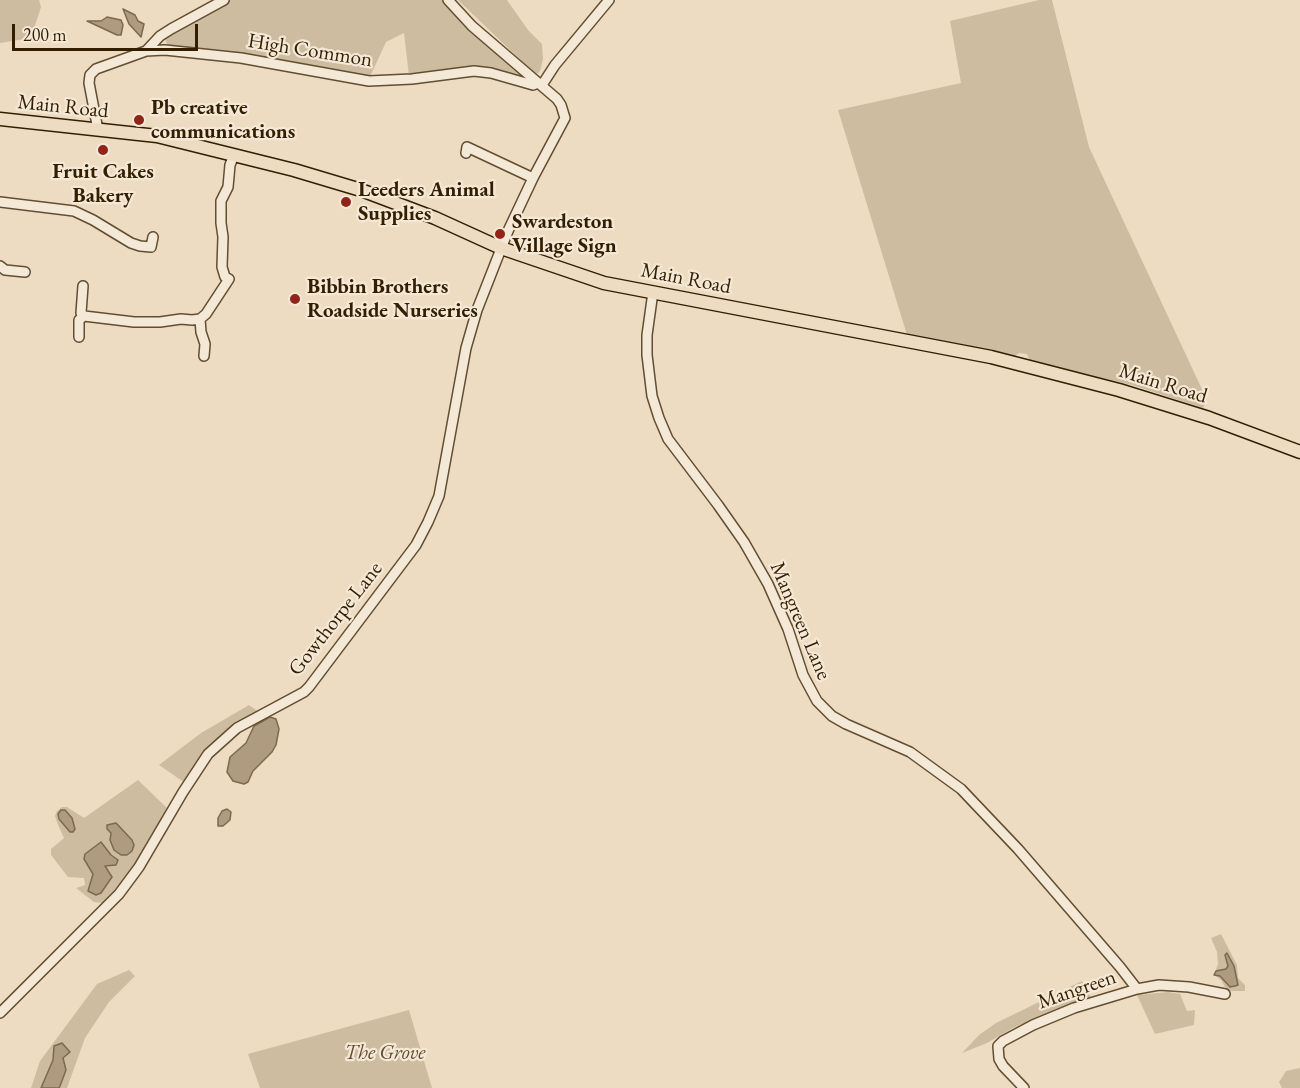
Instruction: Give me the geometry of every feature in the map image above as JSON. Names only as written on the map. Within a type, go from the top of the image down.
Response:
[{"type":"main road","name":"Main Road","points":[[0,119],[157,136],[234,155],[354,187],[501,248],[604,283],[991,357],[1119,390],[1209,418],[1300,452]]},
{"type":"street","points":[[98,130],[89,83],[90,75],[96,69],[146,51],[171,28],[224,0]]},
{"type":"street","points":[[448,0],[472,26],[540,84],[609,0]]},
{"type":"street","name":"High Common","points":[[146,51],[165,50],[241,58],[369,81],[412,80],[474,70],[532,85],[540,84]]},
{"type":"street","name":"Gowthorpe Lane","points":[[0,1013],[119,894],[139,867],[208,754],[237,728],[304,692],[309,687],[416,545],[439,496],[470,330],[501,248],[533,178],[565,118],[561,105],[540,84]]},
{"type":"street","points":[[466,147],[533,178]]},
{"type":"street","points":[[84,316],[134,322],[200,319],[206,314],[229,279],[225,277],[222,267],[224,237],[220,223],[221,201],[228,187],[230,165],[234,155]]},
{"type":"street","points":[[0,202],[74,211],[93,219],[131,243],[151,246]]},
{"type":"street","points":[[224,237],[234,236]]},
{"type":"street","points":[[0,266],[4,270],[25,272]]},
{"type":"street","points":[[83,285],[81,313],[84,316]]},
{"type":"street","name":"Mangreen Lane","points":[[653,292],[647,334],[647,355],[652,396],[658,418],[668,439],[724,514],[768,584],[788,629],[803,675],[817,701],[832,716],[846,724],[926,761],[961,789],[1018,849],[1137,989]]},
{"type":"street","points":[[79,337],[80,320],[84,316]]},
{"type":"street","points":[[200,319],[205,344],[204,356]]},
{"type":"street","name":"Mangreen","points":[[1024,1088],[1009,1074],[999,1059],[998,1046],[1033,1025],[1074,1008],[1137,989],[1159,985],[1189,987],[1225,994]]},
{"type":"green space","points":[[0,0],[39,0],[41,7],[31,38],[0,43]]},
{"type":"green space","points":[[229,0],[446,0],[532,82],[491,70],[409,76],[404,33],[386,42],[369,79],[168,47],[165,38]]},
{"type":"green space","points":[[458,0],[507,0],[528,30],[542,44],[543,59],[540,71],[537,74],[533,72]]},
{"type":"green space","points":[[1039,0],[1052,0],[1089,147],[1207,400],[1203,408],[1132,385],[1030,362],[1027,354],[1019,353],[1013,358],[907,335],[838,110],[961,83],[950,21]]},
{"type":"green space","points":[[249,705],[259,712],[235,726],[185,783],[159,765],[201,733]]},
{"type":"green space","points":[[138,780],[167,808],[127,877],[108,900],[102,903],[94,902],[76,888],[85,885],[84,878],[68,877],[51,855],[51,849],[64,838],[55,816],[57,811],[62,807],[67,807],[84,818]],"holes":[[[101,842],[111,856],[117,859],[112,866],[104,866],[112,877],[88,891],[93,874],[84,859],[85,854]]]},
{"type":"green space","points":[[1221,934],[1237,965],[1238,978],[1245,985],[1245,991],[1227,991],[1221,980],[1214,975],[1218,964],[1217,952],[1211,938]]},
{"type":"green space","points":[[129,970],[135,976],[109,1002],[85,1038],[67,1088],[31,1088],[40,1061],[97,984]]},
{"type":"green space","points":[[1082,981],[1092,999],[1072,1003],[962,1053],[979,1035],[996,1023]]},
{"type":"green space","points":[[1168,992],[1180,994],[1187,1011],[1195,1010],[1194,1025],[1155,1034],[1137,995]]},
{"type":"green space","name":"The Grove","points":[[409,1010],[432,1088],[260,1088],[248,1054]]},
{"type":"green space","points":[[1300,1068],[1300,1088],[1282,1088],[1279,1082],[1286,1071]]},
{"type":"shaded area","points":[[123,9],[135,15],[138,21],[144,24],[141,37],[129,24]]},
{"type":"shaded area","points":[[107,17],[121,20],[123,25],[121,35],[87,21],[101,21]]},
{"type":"shaded area","points":[[270,717],[276,719],[279,729],[272,752],[253,771],[248,782],[244,784],[233,781],[227,772],[230,757],[246,743],[254,726]]},
{"type":"shaded area","points":[[227,809],[231,812],[230,820],[223,826],[218,826],[218,818],[222,811]]},
{"type":"shaded area","points":[[61,810],[65,810],[72,818],[75,829],[73,832],[70,832],[59,819],[58,814]]},
{"type":"shaded area","points":[[116,823],[134,845],[132,851],[127,855],[121,855],[114,850],[110,840],[111,833],[107,825]]},
{"type":"shaded area","points":[[101,842],[118,860],[116,865],[105,866],[112,877],[101,893],[96,895],[88,891],[93,874],[84,859],[85,854]]},
{"type":"shaded area","points":[[1227,953],[1234,966],[1238,985],[1230,987],[1220,976],[1214,975],[1216,971],[1226,969],[1228,966],[1225,955]]},
{"type":"shaded area","points":[[62,1043],[70,1052],[63,1058],[66,1070],[60,1086],[59,1088],[41,1088],[53,1060],[54,1046]]},
{"type":"place","name":"Pb creative communications","points":[[139,120]]},
{"type":"place","name":"Fruit Cakes Bakery","points":[[103,150]]},
{"type":"place","name":"Leeders Animal Supplies","points":[[346,202]]},
{"type":"place","name":"Swardeston Village Sign","points":[[500,234]]},
{"type":"place","name":"Bibbin Brothers Roadside Nurseries","points":[[295,299]]}]
